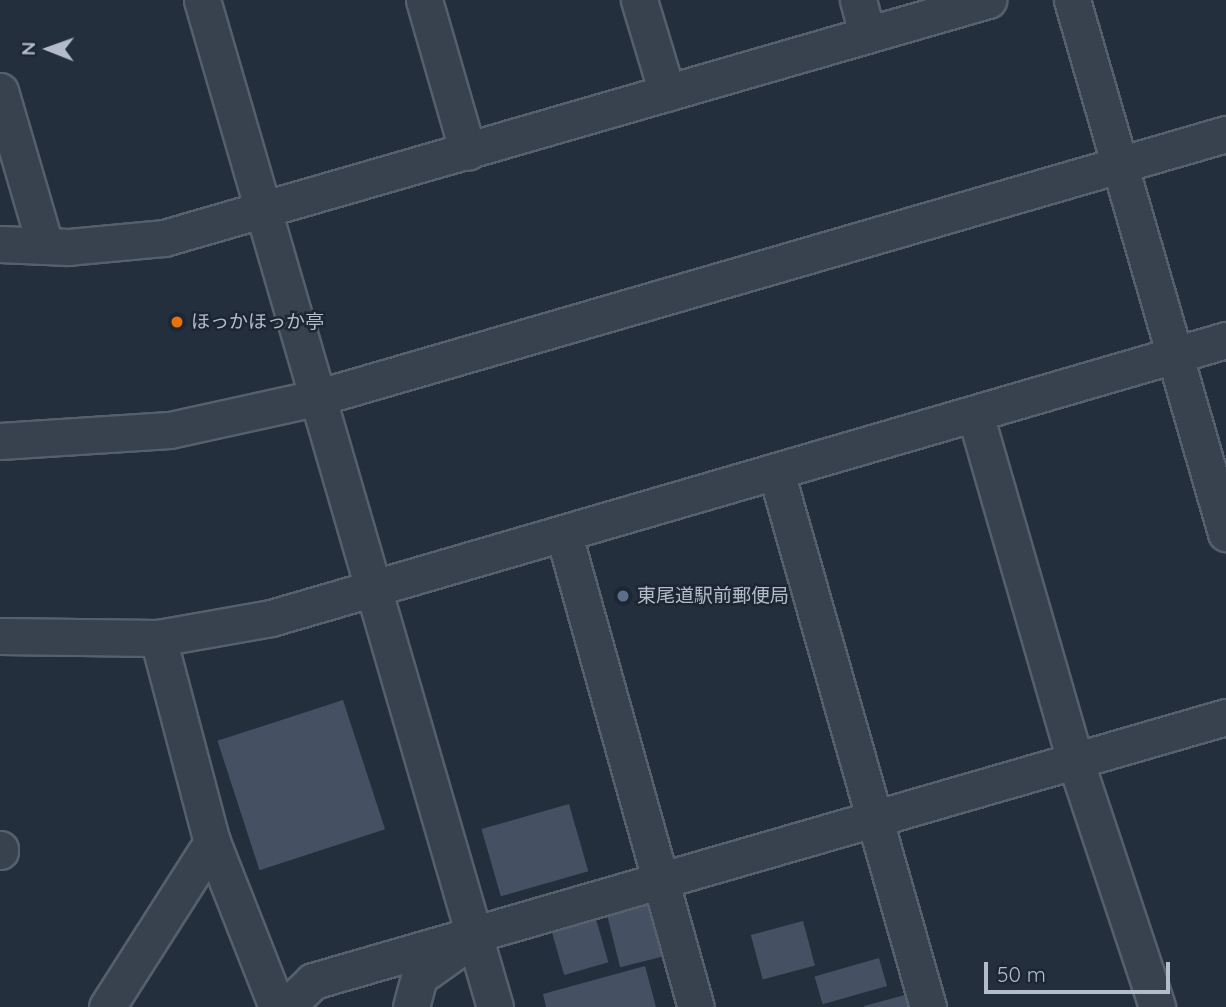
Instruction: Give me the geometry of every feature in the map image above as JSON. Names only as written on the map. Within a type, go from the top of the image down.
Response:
[{"type":"street","points":[[202,0],[264,207],[316,398],[377,586],[495,1007]]},
{"type":"street","points":[[424,0],[468,152]]},
{"type":"street","points":[[639,0],[667,93]]},
{"type":"street","points":[[858,0],[867,33]]},
{"type":"street","points":[[0,244],[45,246],[164,238],[988,0]]},
{"type":"street","points":[[1072,0],[1177,354],[1226,533]]},
{"type":"street","points":[[0,91],[45,246]]},
{"type":"street","points":[[0,441],[170,430],[316,398],[1226,134]]},
{"type":"street","points":[[0,635],[158,639],[271,618],[564,535],[1226,340]]},
{"type":"street","points":[[975,414],[1075,760],[1157,1007]]},
{"type":"street","points":[[776,472],[928,1007]]},
{"type":"street","points":[[564,535],[696,1007]]},
{"type":"street","points":[[158,639],[212,842],[277,1007]]},
{"type":"street","points":[[286,1007],[313,981],[663,883],[874,818],[1226,717]]},
{"type":"street","points":[[107,1007],[212,842]]},
{"type":"street","points":[[411,1007],[419,977],[477,936]]},
{"type":"building","points":[[343,700],[385,829],[259,870],[217,741]]},
{"type":"building","points":[[569,804],[588,871],[501,896],[482,829]]},
{"type":"building","points":[[650,901],[664,956],[620,967],[606,912]]},
{"type":"building","points":[[596,919],[608,962],[564,975],[552,932]]},
{"type":"building","points":[[803,921],[815,965],[763,979],[751,935]]},
{"type":"building","points":[[879,958],[887,986],[823,1004],[815,976]]},
{"type":"building","points":[[645,966],[656,1007],[546,1007],[543,994]]},
{"type":"building","points":[[905,995],[909,1007],[864,1007],[864,1006]]},
{"type":"place","name":"ほっかほっか亭","points":[[177,322]]},
{"type":"place","name":"東尾道駅前郵便局","points":[[623,596]]}]
